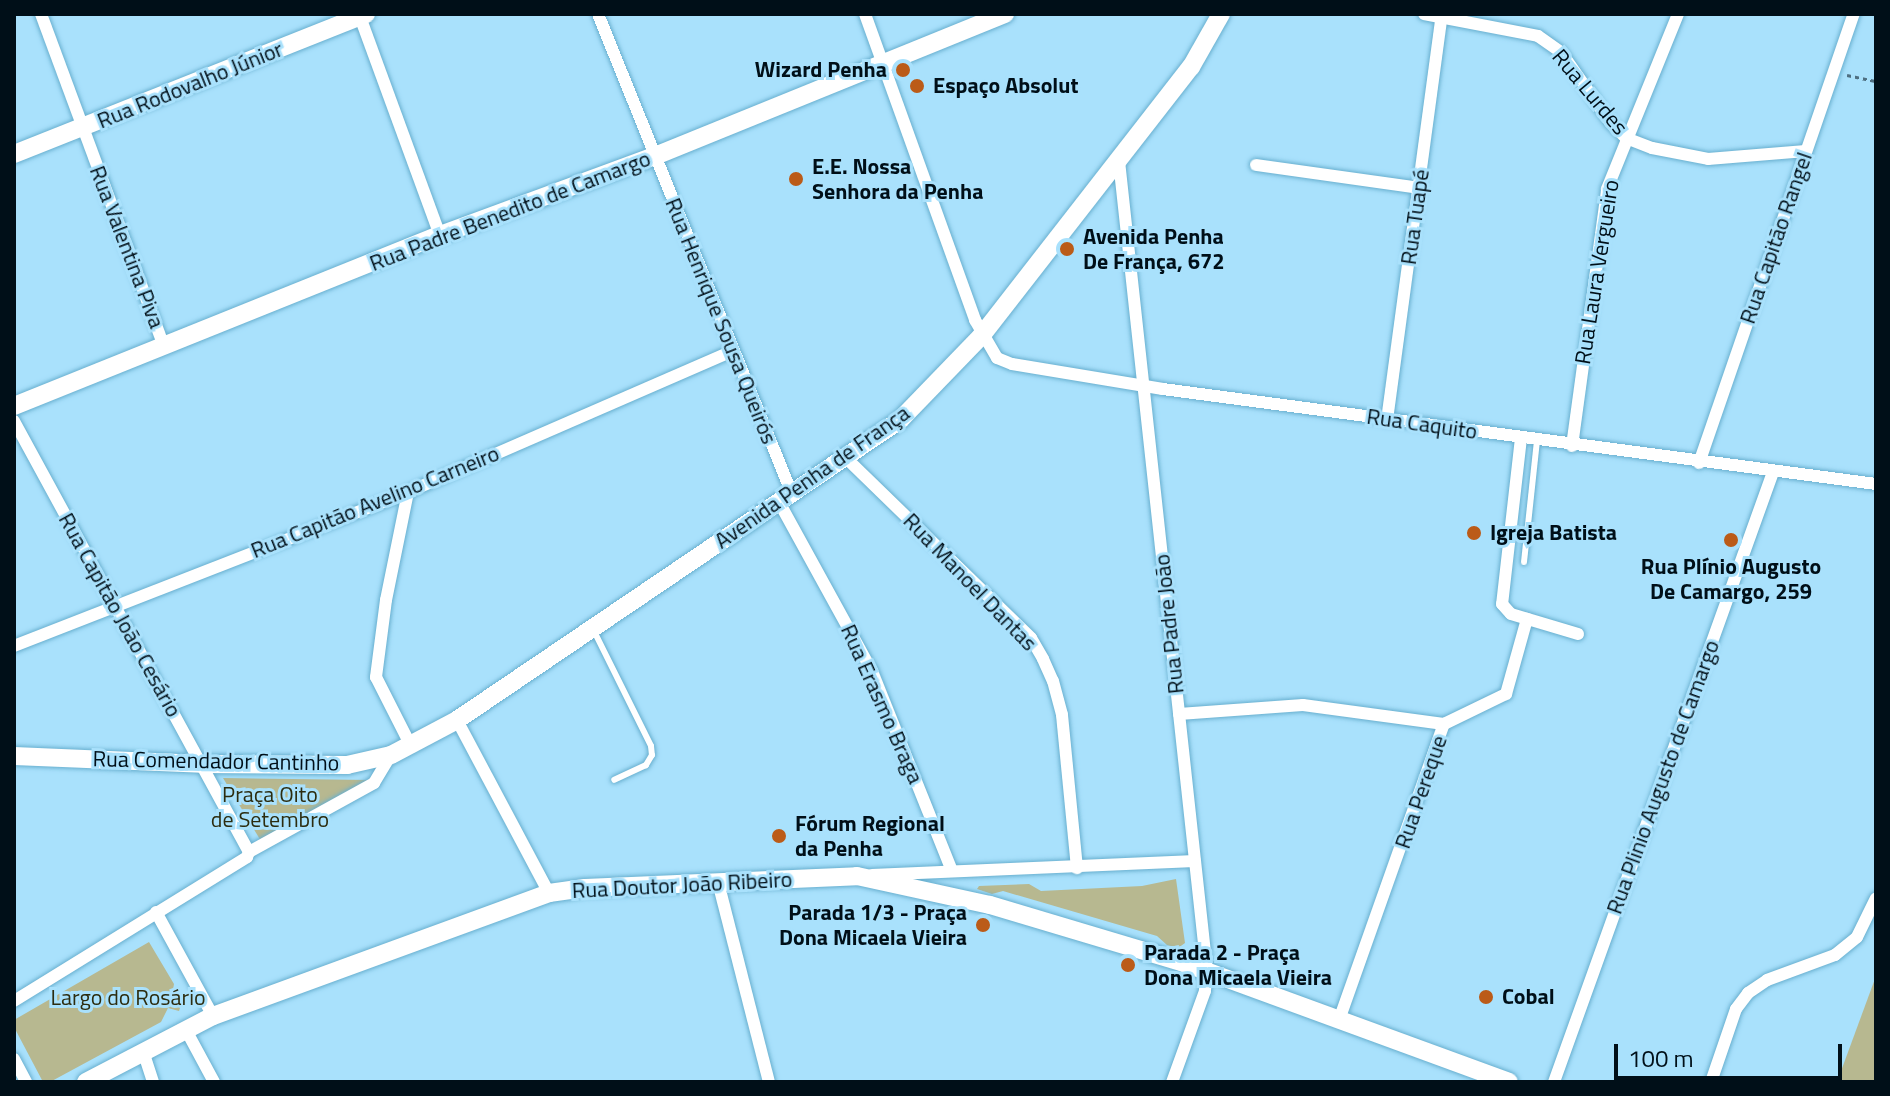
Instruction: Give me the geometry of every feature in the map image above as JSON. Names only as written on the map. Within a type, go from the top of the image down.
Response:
[{"type":"main road","name":"Rua Padre Benedito de Camargo","points":[[14,406],[440,235],[655,156],[1005,14]]},
{"type":"main road","name":"Avenida Penha de França","points":[[457,720],[900,420],[982,335],[1191,67],[1221,14]]},
{"type":"main road","name":"Rua Rodovalho Júnior","points":[[14,154],[362,15]]},
{"type":"main road","name":"Rua Comendador Cantinho","points":[[14,756],[202,764],[357,764],[391,755],[457,720]]},
{"type":"main road","name":"Rua Doutor João Ribeiro","points":[[86,1082],[213,1016],[549,893],[857,876],[990,905],[1207,971],[1509,1082]]},
{"type":"street","name":"Rua Valentina Piva","points":[[41,14],[164,346]]},
{"type":"street","name":"Rua Henrique Sousa Queirós","points":[[598,14],[733,351],[785,498]]},
{"type":"street","points":[[865,14],[982,335]]},
{"type":"street","name":"Rua Lurdes","points":[[1424,14],[1442,15],[1538,36],[1561,52],[1610,122],[1626,138],[1652,148],[1708,159],[1806,151]]},
{"type":"street","name":"Rua Laura Vergueiro","points":[[1572,446],[1607,189],[1678,14]]},
{"type":"street","name":"Rua Capitão Rangel","points":[[1699,463],[1854,14]]},
{"type":"street","points":[[362,15],[440,235]]},
{"type":"street","name":"Rua Tuapé","points":[[1387,420],[1442,15]]},
{"type":"street","name":"Rua Padre João","points":[[1119,161],[1207,971],[1205,991],[1172,1082]]},
{"type":"street","points":[[1256,165],[1419,188]]},
{"type":"street","name":"Rua Caquito","points":[[982,335],[997,358],[1012,364],[1142,386],[1699,463],[1876,484]]},
{"type":"street","name":"Rua Capitão Avelino Carneiro","points":[[14,646],[408,492],[733,351]]},
{"type":"street","name":"Rua Capitão João Cesário","points":[[14,421],[249,852]]},
{"type":"street","points":[[1521,438],[1501,597],[1506,610],[1578,634]]},
{"type":"street","name":"Rua Manoel Dantas","points":[[846,458],[1031,638],[1043,659],[1062,715],[1077,868]]},
{"type":"street","name":"Rua Plinio Augusto de Camargo","points":[[1554,1082],[1773,472]]},
{"type":"street","points":[[408,492],[386,600],[376,677],[411,746]]},
{"type":"street","name":"Rua Erasmo Braga","points":[[785,498],[872,671],[951,869]]},
{"type":"street","points":[[1444,724],[1506,694],[1527,619]]},
{"type":"street","name":"Rua Pereque","points":[[1179,714],[1303,705],[1444,724],[1339,1020]]},
{"type":"street","points":[[457,720],[549,893]]},
{"type":"street","points":[[14,1001],[247,857],[249,852],[374,783],[391,755]]},
{"type":"street","points":[[857,876],[951,869],[1077,868],[1195,861]]},
{"type":"street","points":[[718,882],[769,1082]]},
{"type":"street","points":[[1711,1082],[1736,1009],[1748,993],[1767,980],[1835,955],[1857,937],[1876,898]]},
{"type":"street","points":[[156,912],[213,1016]]},
{"type":"street","points":[[186,1030],[214,1082]]},
{"type":"street","points":[[143,1051],[153,1082]]},
{"type":"street","points":[[14,1059],[26,1082]]},
{"type":"lane","points":[[1524,562],[1537,440]]},
{"type":"lane","points":[[592,627],[651,746],[652,755],[646,765],[614,780]]},
{"type":"path","points":[[1835,73],[1876,81]]},
{"type":"green space","name":"Praça Oito de Setembro","points":[[223,778],[370,780],[261,841]]},
{"type":"green space","points":[[1176,879],[1185,943],[1178,948],[1167,945],[1157,936],[1003,891],[992,894],[977,889],[979,886],[1029,884],[1041,891],[1142,886]]},
{"type":"green space","name":"Largo do Rosário","points":[[149,942],[174,984],[171,1001],[181,1005],[179,1011],[168,1008],[161,1022],[50,1082],[43,1082],[14,1027],[14,1020]]},
{"type":"green space","points":[[1876,976],[1876,1082],[1837,1082]]},
{"type":"place","name":"Wizard Penha","points":[[903,70]]},
{"type":"place","name":"Espaço Absolut","points":[[917,86]]},
{"type":"place","name":"E.E. Nossa Senhora da Penha","points":[[796,179]]},
{"type":"place","name":"Avenida Penha De França, 672","points":[[1067,249]]},
{"type":"place","name":"Igreja Batista","points":[[1474,533]]},
{"type":"place","name":"Rua Plínio Augusto De Camargo, 259","points":[[1731,540]]},
{"type":"place","name":"Fórum Regional da Penha","points":[[779,836]]},
{"type":"place","name":"Parada 1/3 - Praça Dona Micaela Vieira","points":[[983,925]]},
{"type":"place","name":"Parada 2 - Praça Dona Micaela Vieira","points":[[1128,965]]},
{"type":"place","name":"Cobal","points":[[1486,997]]}]
